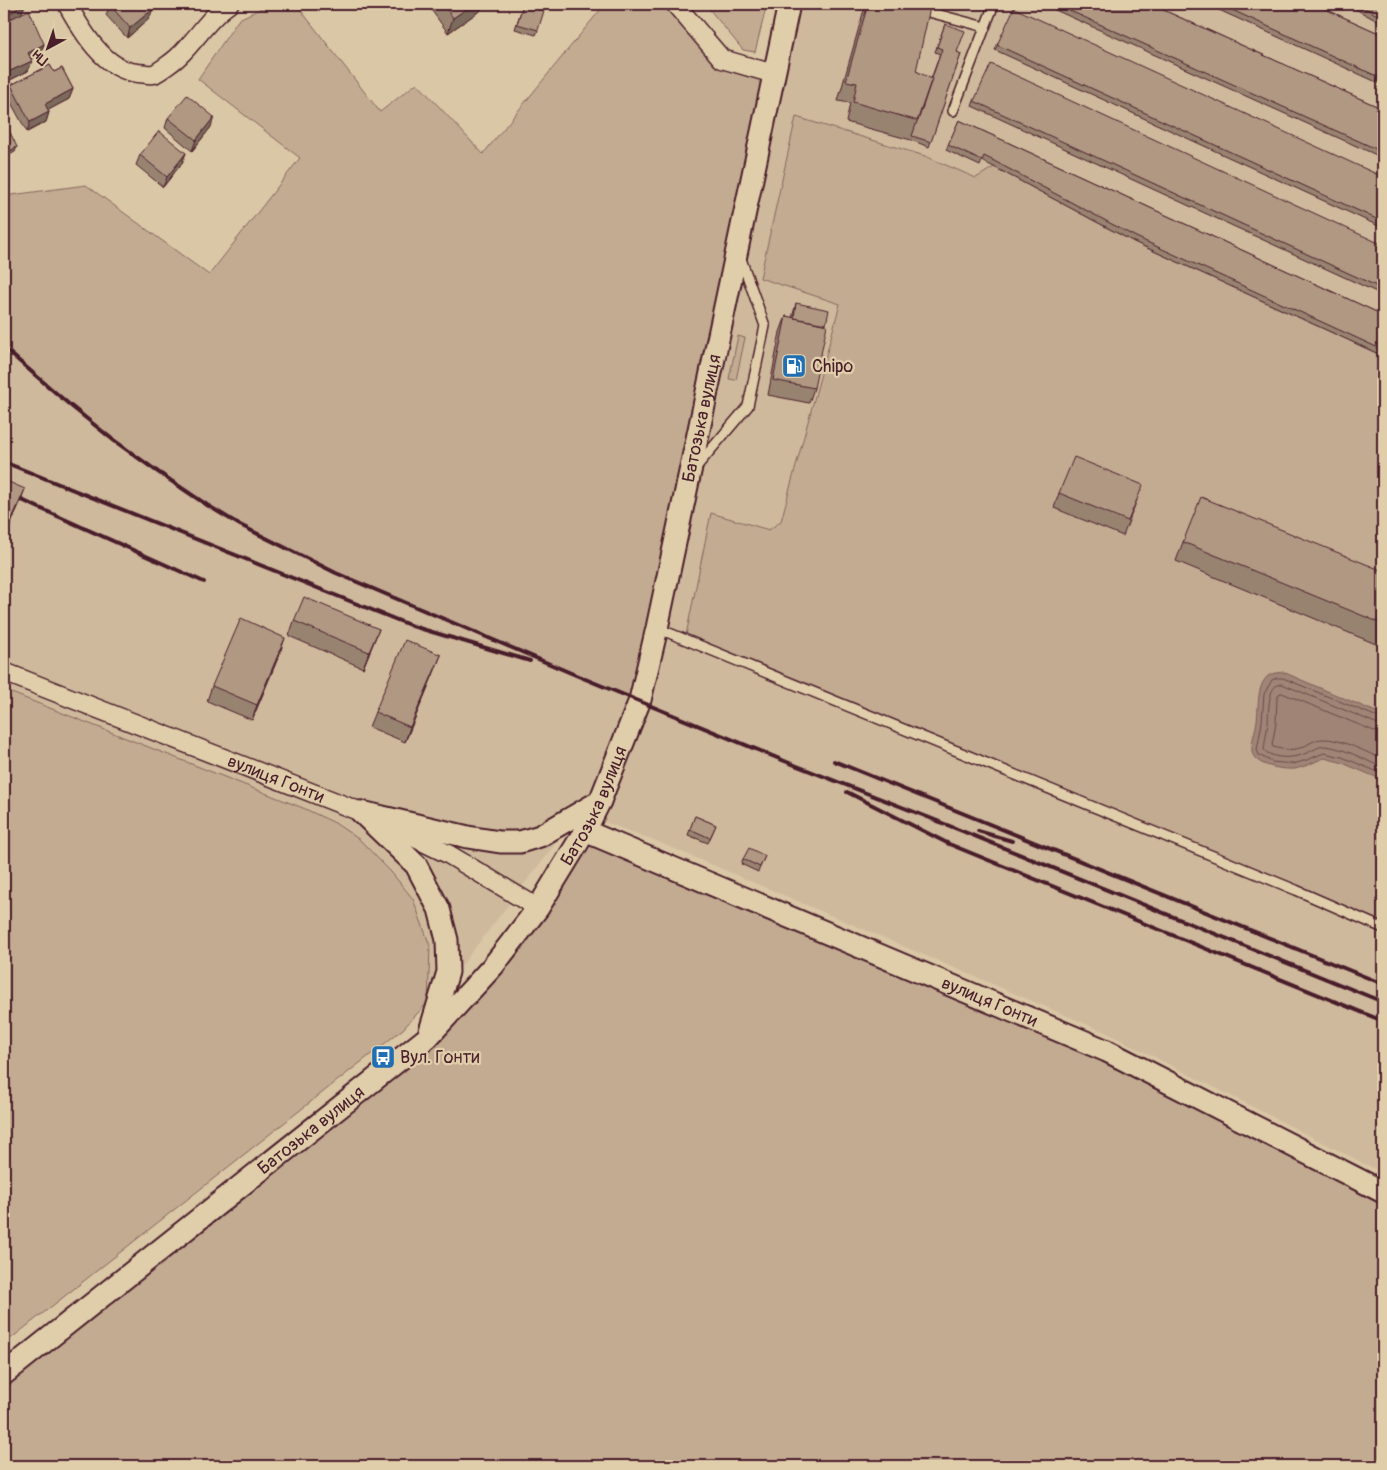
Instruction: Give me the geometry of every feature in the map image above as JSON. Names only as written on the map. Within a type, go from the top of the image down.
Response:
[{"type":"street","points":[[66,4],[82,31],[96,49],[115,65],[134,72],[153,74],[178,57],[218,11],[229,4]]},
{"type":"street","points":[[675,4],[722,59],[774,74]]},
{"type":"street","name":"Батозька вулиця","points":[[4,1374],[428,1037],[493,966],[538,908],[585,831],[600,801],[640,700],[657,628],[789,4]]},
{"type":"street","name":"вулиця Гонти","points":[[4,672],[361,812],[448,854],[538,908]]},
{"type":"street","points":[[361,812],[468,837],[500,842],[520,842],[540,836],[600,801]]},
{"type":"street","points":[[361,812],[416,864],[439,909],[447,940],[448,972],[428,1037]]},
{"type":"street","name":"вулиця Гонти","points":[[585,831],[1107,1051],[1383,1192]]},
{"type":"lane","points":[[899,4],[985,27]]},
{"type":"lane","points":[[952,111],[994,4]]},
{"type":"lane","points":[[689,475],[748,406],[766,326],[737,247]]},
{"type":"lane","points":[[657,628],[1296,890],[1383,928]]},
{"type":"shaded area","points":[[270,4],[296,4],[380,112],[417,83],[483,154],[605,4],[675,4],[722,59],[774,74],[640,700],[540,660],[364,585],[288,550],[239,524],[146,464],[88,420],[4,348],[4,196],[86,185],[209,275],[300,158],[198,79],[239,19]]},
{"type":"shaded area","points":[[705,4],[767,4],[755,52],[743,50]]},
{"type":"shaded area","points":[[788,4],[1383,4],[1383,1173],[1105,1032],[654,840],[579,813],[458,970],[403,1029],[4,1344],[4,348],[112,439],[207,505],[240,525],[336,573],[423,611],[574,669]]},
{"type":"shaded area","points":[[796,117],[925,156],[976,178],[994,167],[1134,242],[1383,356],[1383,928],[685,640],[711,513],[769,530],[781,521],[840,304],[760,278]]},
{"type":"shaded area","points":[[738,336],[745,338],[736,380],[729,379]]},
{"type":"shaded area","points":[[4,690],[303,808],[335,823],[360,840],[391,872],[413,899],[430,946],[428,1002],[403,1029],[4,1344]]},
{"type":"shaded area","points":[[585,831],[1107,1051],[1383,1192],[1383,1466],[4,1466],[4,1374],[428,1037]]},
{"type":"water","points":[[1283,672],[1383,715],[1383,780],[1340,762],[1324,758],[1295,769],[1276,768],[1257,760],[1252,747],[1260,691],[1264,680],[1268,676]]},
{"type":"building","points":[[4,4],[24,4],[25,5],[4,16]]},
{"type":"building","points":[[149,4],[153,9],[130,28],[110,5]]},
{"type":"building","points":[[443,4],[474,4],[453,18]]},
{"type":"building","points":[[868,4],[913,4],[930,8],[916,71],[932,79],[918,121],[853,102],[857,83],[846,81]]},
{"type":"building","points":[[1055,4],[1150,4],[1383,109],[1383,152]]},
{"type":"building","points":[[1219,4],[1314,4],[1383,35],[1383,79]]},
{"type":"building","points":[[1357,4],[1383,4],[1383,18]]},
{"type":"building","points":[[523,5],[544,11],[538,30],[517,24]]},
{"type":"building","points":[[1014,8],[1383,177],[1383,222],[997,45]]},
{"type":"building","points":[[29,10],[44,44],[28,53],[32,61],[8,72],[4,64],[4,22]]},
{"type":"building","points":[[945,24],[965,31],[957,52],[961,54],[931,142],[912,136],[942,49],[937,47]]},
{"type":"building","points":[[991,64],[1383,245],[1383,289],[974,101]]},
{"type":"building","points":[[50,65],[54,72],[62,68],[73,89],[45,104],[49,112],[30,122],[11,85]]},
{"type":"building","points":[[4,84],[10,95],[4,98]]},
{"type":"building","points":[[187,95],[214,117],[196,140],[168,118]]},
{"type":"building","points":[[4,98],[10,109],[4,113]]},
{"type":"building","points":[[959,120],[1383,315],[1383,350],[1136,237],[984,156],[982,161],[948,145]]},
{"type":"building","points":[[7,126],[17,147],[4,154],[4,127]]},
{"type":"building","points":[[159,131],[186,153],[167,177],[140,155]]},
{"type":"building","points":[[796,303],[829,310],[826,324],[794,318]]},
{"type":"building","points":[[786,316],[827,325],[814,388],[773,380]]},
{"type":"building","points":[[1074,457],[1143,485],[1128,521],[1059,493]]},
{"type":"building","points":[[4,480],[25,489],[4,537]]},
{"type":"building","points":[[1201,497],[1383,571],[1383,624],[1183,542]]},
{"type":"building","points":[[304,597],[379,629],[369,652],[294,621]]},
{"type":"building","points":[[241,618],[285,638],[257,705],[212,686]]},
{"type":"building","points":[[405,640],[441,655],[410,727],[375,712]]},
{"type":"building","points":[[695,816],[716,825],[710,838],[690,829]]},
{"type":"building","points":[[749,848],[765,856],[760,867],[743,859]]},
{"type":"railway","points":[[4,348],[71,406],[112,439],[158,472],[240,525],[336,573],[787,762],[1383,1002]]},
{"type":"railway","points":[[4,462],[412,626],[530,661]]},
{"type":"railway","points":[[4,492],[204,582]]},
{"type":"railway","points":[[834,761],[1383,984]]},
{"type":"railway","points":[[847,792],[949,844],[1383,1021]]},
{"type":"railway","points":[[978,831],[1012,841]]},
{"type":"place","name":"Chipo","points":[[794,366]]},
{"type":"place","name":"Вул. Гонти","points":[[383,1057]]}]
